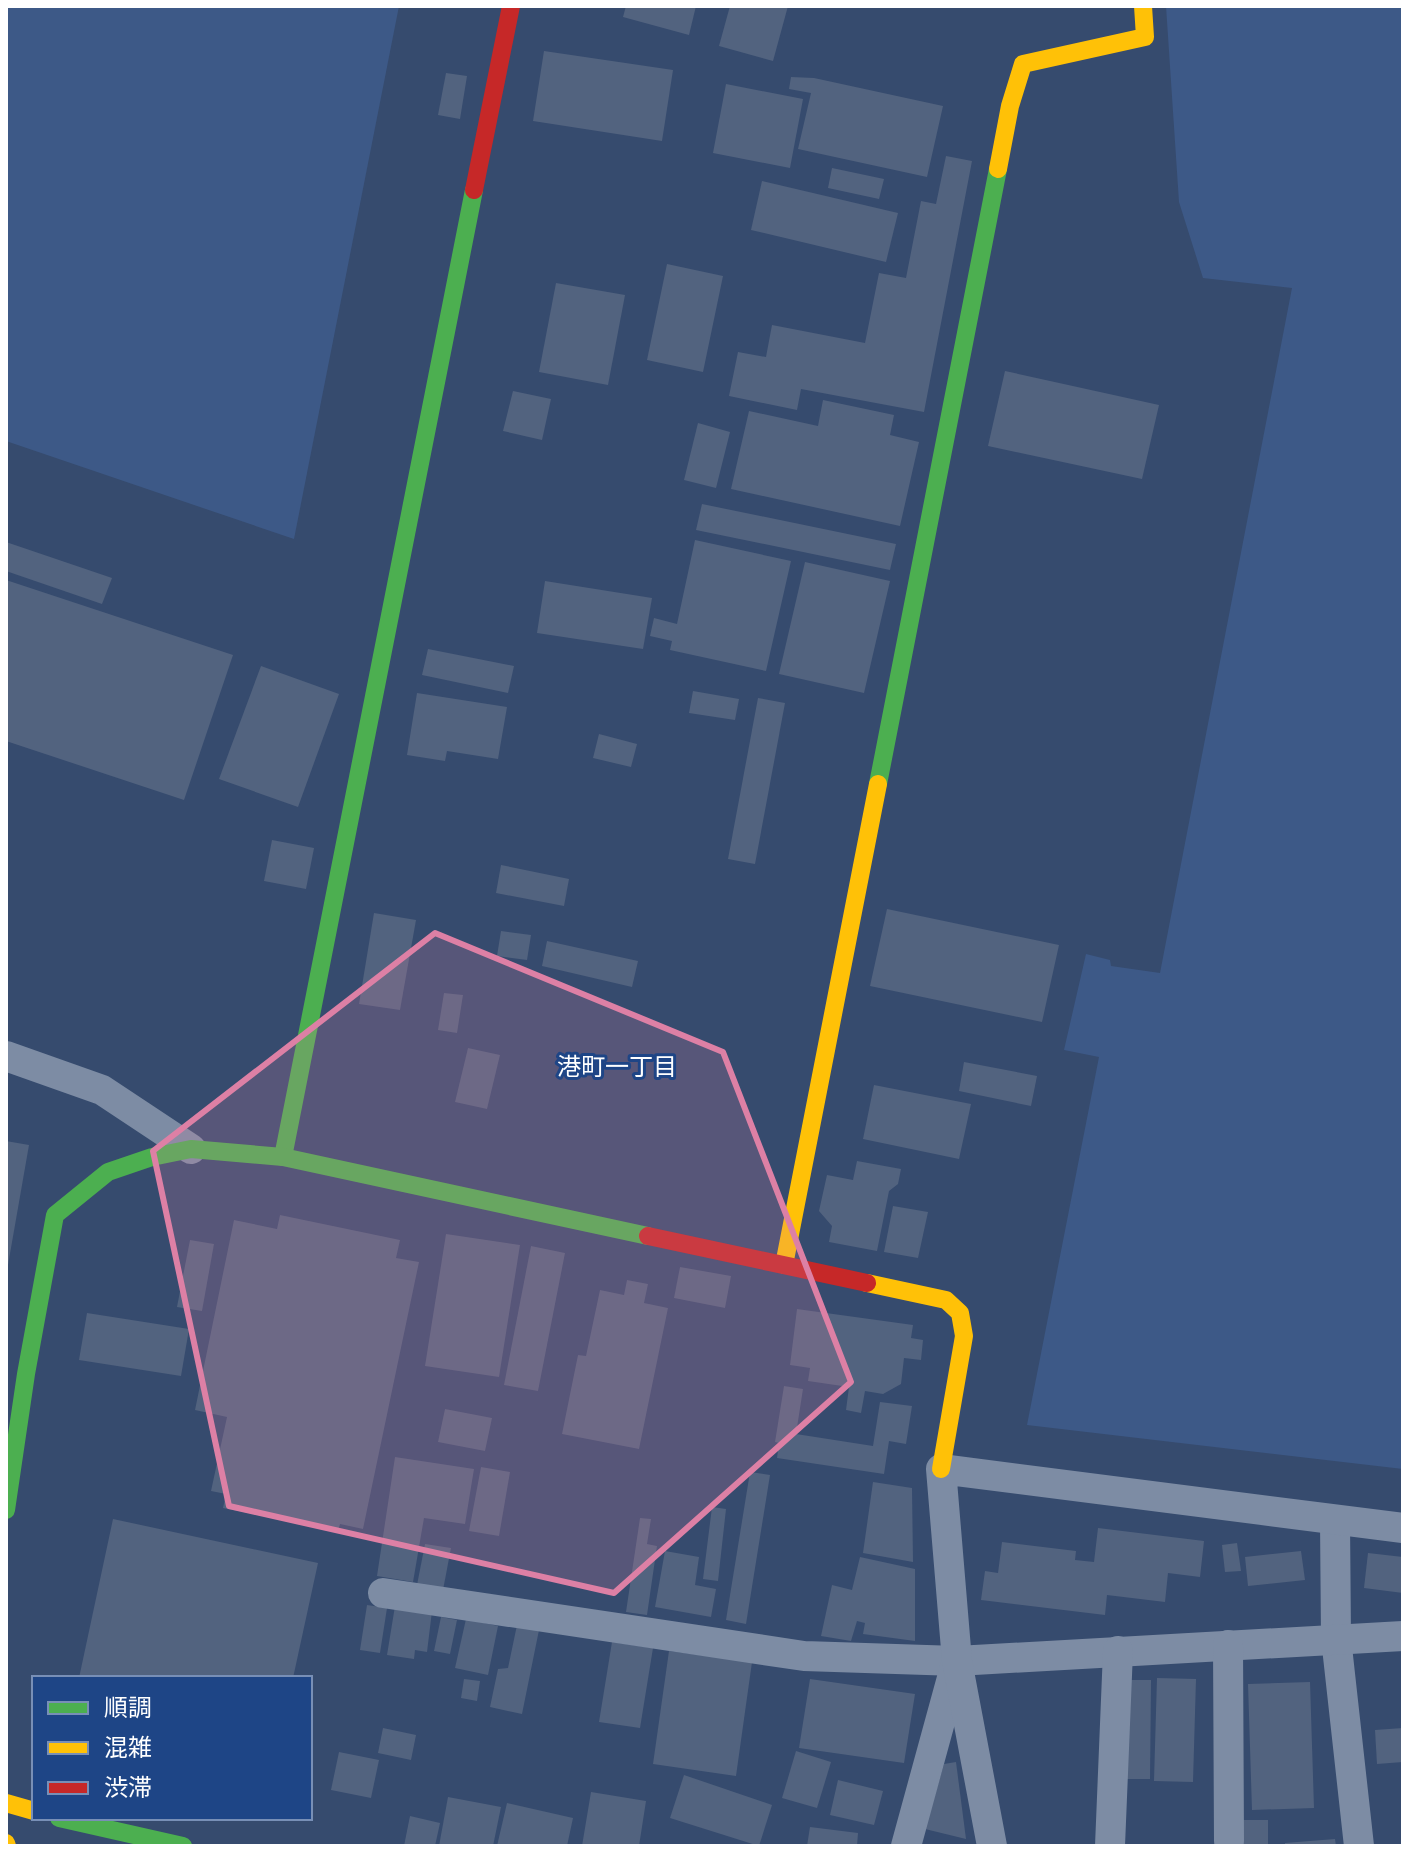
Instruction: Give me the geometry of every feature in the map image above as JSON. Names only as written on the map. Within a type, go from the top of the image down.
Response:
[{"type":"street","points":[[283,1157],[511,6]]},
{"type":"street","points":[[784,1265],[1010,106],[1023,64],[1145,37],[1143,6]]},
{"type":"street","points":[[6,1056],[102,1090],[191,1149]]},
{"type":"street","points":[[6,1510],[16,1371],[55,1215],[108,1172],[152,1157],[191,1149],[283,1157],[946,1300],[960,1313],[964,1336],[941,1469],[957,1661],[992,1846]]},
{"type":"street","points":[[941,1469],[1403,1528]]},
{"type":"street","points":[[1335,1521],[1336,1638],[1359,1846]]},
{"type":"street","points":[[383,1593],[804,1656],[957,1661],[1403,1636]]},
{"type":"street","points":[[1228,1645],[1229,1841]]},
{"type":"street","points":[[1110,1846],[1118,1651]]},
{"type":"street","points":[[906,1846],[957,1661]]},
{"type":"street","points":[[6,1803],[32,1810]]},
{"type":"street","points":[[68,1820],[183,1846]]},
{"type":"highlighted area","points":[[435,933],[723,1052],[851,1382],[614,1593],[229,1506],[153,1151]]},
{"type":"water","points":[[6,6],[399,6],[294,539],[6,441]]},
{"type":"water","points":[[1166,6],[1403,6],[1403,1469],[1027,1425],[1099,1057],[1064,1050],[1086,954],[1110,960],[1111,966],[1160,973],[1292,288],[1203,278],[1179,202]]},
{"type":"building","points":[[626,6],[696,6],[689,35],[623,17]]},
{"type":"building","points":[[730,6],[788,6],[773,61],[719,46]]},
{"type":"building","points":[[544,51],[673,70],[662,141],[533,121]]},
{"type":"building","points":[[446,73],[467,76],[460,119],[438,115]]},
{"type":"building","points":[[791,77],[814,78],[943,106],[927,177],[798,149],[811,93],[789,89]]},
{"type":"building","points":[[726,84],[803,99],[790,168],[713,153]]},
{"type":"building","points":[[946,156],[972,161],[924,412],[801,389],[797,410],[729,396],[738,352],[766,357],[772,325],[865,343],[879,273],[906,278],[921,201],[936,204]]},
{"type":"building","points":[[832,168],[884,179],[879,199],[828,188]]},
{"type":"building","points":[[762,181],[898,213],[886,262],[751,230]]},
{"type":"building","points":[[667,264],[723,276],[703,372],[647,360]]},
{"type":"building","points":[[556,283],[625,295],[608,385],[539,372]]},
{"type":"building","points":[[1005,371],[1159,405],[1142,479],[988,446]]},
{"type":"building","points":[[513,391],[551,399],[542,440],[503,431]]},
{"type":"building","points":[[823,400],[894,415],[890,435],[919,442],[900,526],[731,489],[749,411],[818,426]]},
{"type":"building","points":[[698,423],[730,432],[716,488],[684,480]]},
{"type":"building","points":[[702,504],[896,544],[890,570],[696,530]]},
{"type":"building","points":[[695,540],[791,561],[766,671],[670,650],[672,641],[650,636],[654,618],[677,624]]},
{"type":"building","points":[[6,542],[112,578],[102,604],[6,571]]},
{"type":"building","points":[[805,562],[890,581],[864,693],[779,674]]},
{"type":"building","points":[[6,580],[233,655],[184,800],[6,741]]},
{"type":"building","points":[[545,581],[652,598],[643,649],[537,633]]},
{"type":"building","points":[[428,649],[514,666],[508,693],[422,675]]},
{"type":"building","points":[[261,666],[339,694],[298,807],[219,779]]},
{"type":"building","points":[[693,691],[739,699],[735,720],[689,713]]},
{"type":"building","points":[[417,693],[507,707],[498,759],[447,751],[445,761],[407,755]]},
{"type":"building","points":[[758,698],[785,703],[755,864],[728,859]]},
{"type":"building","points":[[599,734],[637,744],[631,767],[593,758]]},
{"type":"building","points":[[272,840],[314,848],[306,889],[264,881]]},
{"type":"building","points":[[501,865],[569,879],[564,906],[496,893]]},
{"type":"building","points":[[887,909],[1059,945],[1042,1022],[870,986]]},
{"type":"building","points":[[374,913],[416,920],[400,1010],[359,1004]]},
{"type":"building","points":[[501,931],[531,935],[527,960],[497,956]]},
{"type":"building","points":[[547,941],[638,961],[632,987],[542,966]]},
{"type":"building","points":[[444,993],[463,995],[457,1033],[438,1030]]},
{"type":"building","points":[[468,1048],[500,1055],[487,1109],[455,1102]]},
{"type":"building","points":[[964,1062],[1037,1076],[1031,1106],[959,1091]]},
{"type":"building","points":[[874,1085],[971,1104],[959,1159],[863,1139]]},
{"type":"building","points":[[6,1141],[29,1145],[8,1265],[6,1265]]},
{"type":"building","points":[[857,1161],[901,1169],[898,1184],[889,1191],[877,1251],[829,1242],[832,1226],[819,1211],[827,1175],[853,1180]]},
{"type":"building","points":[[893,1206],[928,1212],[918,1258],[884,1252]]},
{"type":"building","points":[[280,1215],[400,1240],[396,1258],[419,1262],[363,1529],[340,1524],[338,1531],[223,1508],[226,1494],[211,1491],[227,1417],[195,1410],[234,1220],[277,1229]]},
{"type":"building","points":[[446,1234],[520,1245],[499,1377],[425,1366]]},
{"type":"building","points":[[190,1240],[214,1244],[202,1311],[177,1307]]},
{"type":"building","points":[[531,1246],[565,1253],[538,1391],[504,1385]]},
{"type":"building","points":[[680,1267],[731,1276],[725,1308],[674,1298]]},
{"type":"building","points":[[627,1280],[648,1284],[644,1303],[668,1308],[639,1449],[562,1434],[578,1355],[586,1356],[600,1290],[624,1295]]},
{"type":"building","points":[[797,1309],[913,1325],[911,1338],[923,1340],[921,1360],[904,1358],[901,1384],[883,1394],[865,1391],[861,1413],[846,1410],[849,1387],[808,1381],[810,1368],[790,1365]]},
{"type":"building","points":[[87,1313],[189,1329],[181,1376],[79,1360]]},
{"type":"building","points":[[784,1386],[803,1389],[796,1434],[873,1446],[880,1402],[912,1406],[906,1444],[889,1441],[884,1474],[777,1458],[779,1443],[775,1442]]},
{"type":"building","points":[[445,1409],[492,1418],[485,1451],[438,1442]]},
{"type":"building","points":[[395,1457],[474,1469],[465,1524],[424,1518],[413,1582],[377,1576]]},
{"type":"building","points":[[481,1467],[510,1472],[499,1536],[469,1531]]},
{"type":"building","points":[[750,1472],[770,1475],[746,1624],[726,1620]]},
{"type":"building","points":[[873,1482],[912,1488],[913,1562],[863,1553]]},
{"type":"building","points":[[712,1507],[726,1509],[718,1581],[703,1579]]},
{"type":"building","points":[[640,1518],[651,1519],[647,1544],[657,1546],[647,1615],[626,1612]]},
{"type":"building","points":[[113,1519],[318,1563],[293,1676],[79,1676]]},
{"type":"building","points":[[1098,1528],[1204,1541],[1200,1577],[1168,1573],[1165,1602],[1107,1595],[1105,1615],[981,1600],[985,1571],[998,1573],[1002,1542],[1076,1551],[1075,1560],[1094,1562]]},
{"type":"building","points":[[1237,1543],[1241,1571],[1225,1572],[1222,1545]]},
{"type":"building","points":[[425,1544],[451,1548],[443,1590],[417,1585]]},
{"type":"building","points":[[665,1551],[699,1557],[695,1585],[716,1589],[711,1617],[655,1607]]},
{"type":"building","points":[[1301,1551],[1305,1580],[1248,1586],[1245,1557]]},
{"type":"building","points":[[1368,1553],[1403,1557],[1403,1593],[1364,1588]]},
{"type":"building","points":[[860,1557],[915,1569],[915,1641],[863,1634],[865,1623],[857,1621],[851,1641],[821,1636],[832,1585],[852,1590]]},
{"type":"building","points":[[367,1605],[387,1608],[380,1653],[360,1650]]},
{"type":"building","points":[[395,1606],[432,1611],[427,1652],[415,1650],[414,1659],[387,1655]]},
{"type":"building","points":[[441,1617],[457,1620],[450,1654],[434,1651]]},
{"type":"building","points":[[466,1619],[498,1626],[488,1675],[455,1668]]},
{"type":"building","points":[[517,1625],[539,1630],[522,1714],[490,1707],[498,1669],[508,1668]]},
{"type":"building","points":[[612,1642],[653,1648],[640,1728],[599,1722]]},
{"type":"building","points":[[669,1651],[752,1662],[736,1776],[653,1764]]},
{"type":"building","points":[[1157,1678],[1196,1679],[1193,1782],[1154,1781]]},
{"type":"building","points":[[464,1679],[480,1681],[477,1701],[461,1698]]},
{"type":"building","points":[[810,1679],[915,1694],[904,1763],[799,1748]]},
{"type":"building","points":[[1128,1680],[1151,1680],[1150,1779],[1126,1779]]},
{"type":"building","points":[[1310,1682],[1314,1808],[1252,1810],[1248,1684]]},
{"type":"building","points":[[383,1728],[416,1735],[411,1760],[378,1753]]},
{"type":"building","points":[[1403,1728],[1403,1762],[1377,1764],[1375,1730]]},
{"type":"building","points":[[796,1751],[831,1762],[817,1808],[782,1798]]},
{"type":"building","points":[[339,1752],[379,1760],[371,1798],[331,1790]]},
{"type":"building","points":[[956,1762],[966,1839],[925,1829],[944,1764]]},
{"type":"building","points":[[684,1775],[772,1805],[759,1846],[670,1818]]},
{"type":"building","points":[[838,1780],[883,1791],[874,1825],[830,1815]]},
{"type":"building","points":[[591,1792],[646,1801],[639,1846],[582,1846]]},
{"type":"building","points":[[448,1797],[501,1807],[493,1846],[439,1846]]},
{"type":"building","points":[[507,1803],[573,1818],[567,1846],[497,1846]]},
{"type":"building","points":[[410,1816],[440,1823],[435,1846],[404,1846]]},
{"type":"building","points":[[1242,1820],[1268,1820],[1268,1846],[1242,1846]]},
{"type":"building","points":[[810,1827],[858,1833],[857,1846],[807,1846]]},
{"type":"building","points":[[1335,1839],[1336,1846],[1285,1846],[1285,1843]]},
{"type":"traffic: fast","points":[[878,784],[998,169]]},
{"type":"traffic: fast","points":[[283,1157],[474,190]]},
{"type":"traffic: fast","points":[[6,1510],[26,1374],[55,1215],[108,1172],[152,1157],[191,1149],[283,1157],[648,1236]]},
{"type":"traffic: fast","points":[[68,1820],[183,1846]]},
{"type":"traffic: slow","points":[[998,169],[1010,106],[1023,64],[1145,37],[1143,6]]},
{"type":"traffic: slow","points":[[784,1265],[878,784]]},
{"type":"traffic: slow","points":[[867,1283],[946,1300],[960,1313],[964,1336],[941,1469]]},
{"type":"traffic: slow","points":[[6,1803],[32,1810]]},
{"type":"traffic: jam","points":[[474,190],[511,6]]},
{"type":"traffic: jam","points":[[648,1236],[867,1283]]},
{"type":"district","name":"港町一丁目","points":[[617,1067]]}]
